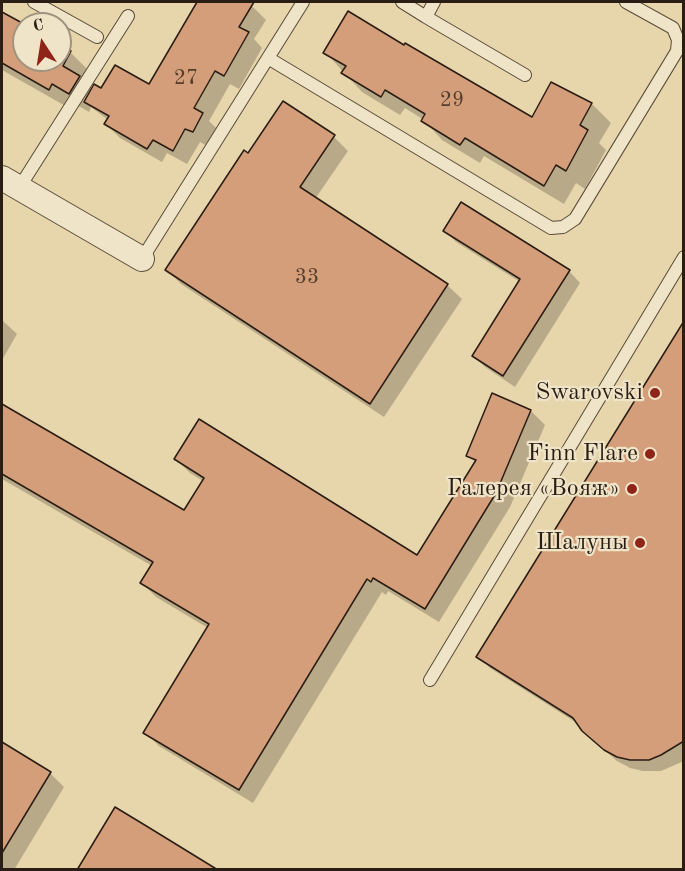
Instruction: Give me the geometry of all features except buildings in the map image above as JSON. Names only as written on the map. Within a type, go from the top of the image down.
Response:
[{"type":"street","points":[[10,183],[142,259]]},
{"type":"lane","points":[[34,2],[97,37]]},
{"type":"lane","points":[[142,259],[303,2]]},
{"type":"lane","points":[[402,2],[525,75]]},
{"type":"lane","points":[[426,16],[434,2]]},
{"type":"lane","points":[[268,57],[551,228],[562,227],[576,219],[676,51],[678,40],[673,28],[626,2]]},
{"type":"lane","points":[[10,183],[128,16]]},
{"type":"lane","points":[[430,680],[684,257]]},
{"type":"place","name":"Swarovski","points":[[655,393]]},
{"type":"place","name":"Finn Flare","points":[[650,454]]},
{"type":"place","name":"Галерея «Вояж»","points":[[632,489]]},
{"type":"place","name":"Шалуны","points":[[640,543]]}]
